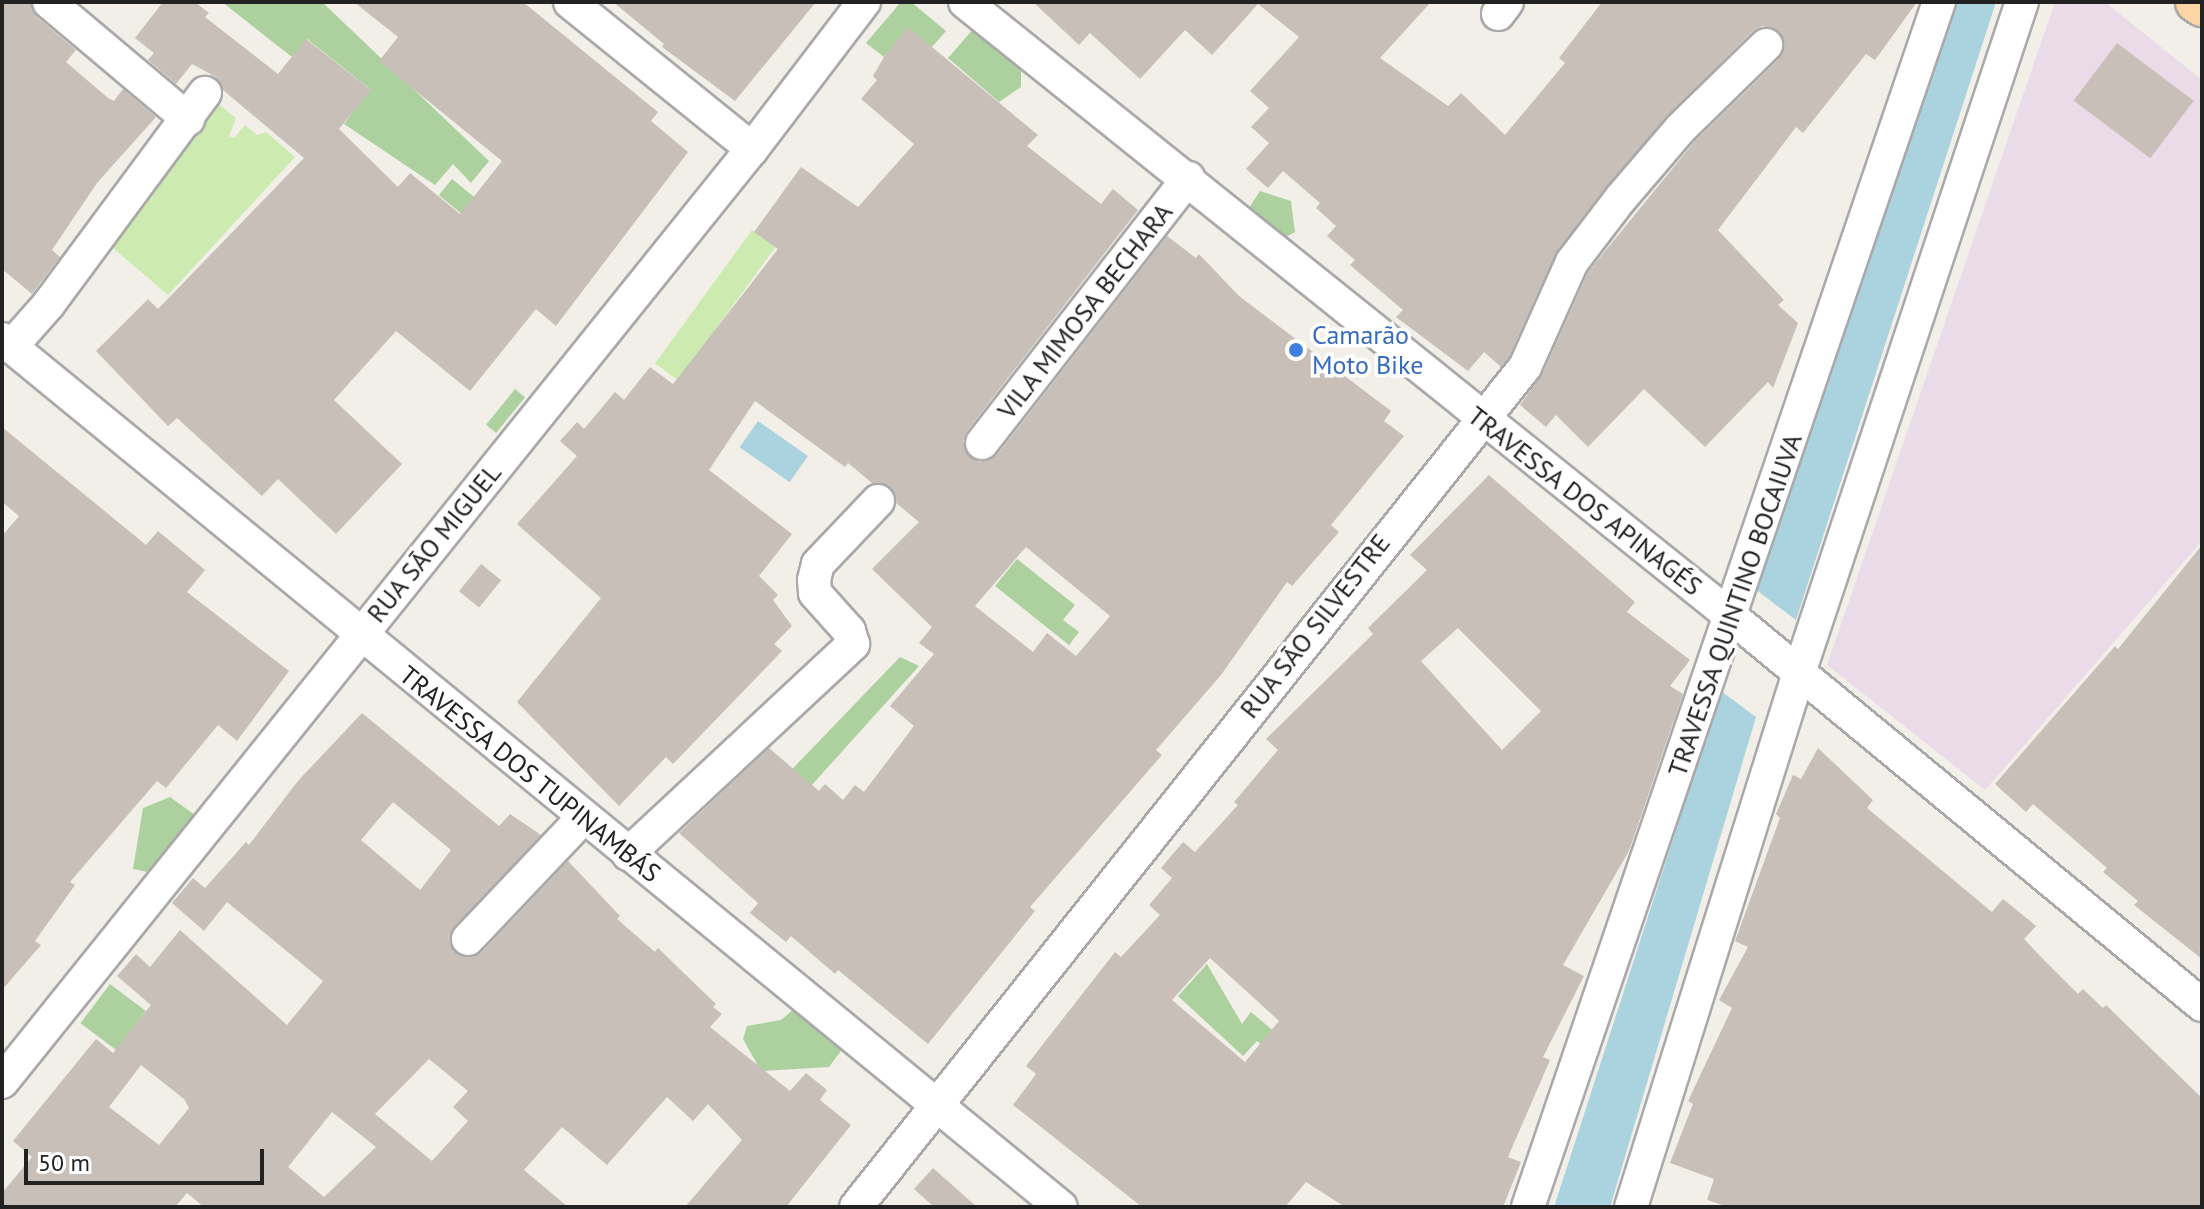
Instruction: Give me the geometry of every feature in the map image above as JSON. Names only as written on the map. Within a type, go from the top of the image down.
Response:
[{"type":"main road","points":[[2196,2],[2202,6]]},
{"type":"street","points":[[6,343],[196,106],[49,2]]},
{"type":"street","points":[[570,2],[752,149]]},
{"type":"street","name":"RUA SÃO MIGUEL","points":[[2,1082],[752,149],[864,2]]},
{"type":"street","name":"TRAVESSA DOS APINAGÉS","points":[[965,2],[1188,178],[1479,418],[1733,618],[2202,1005]]},
{"type":"street","name":"TRAVESSA QUINTINO BOCAIUVA","points":[[1528,1207],[1570,1073],[1733,618],[1939,2]]},
{"type":"street","points":[[1631,1207],[1799,673],[2022,2]]},
{"type":"street","name":"RUA SÃO SILVESTRE","points":[[856,1207],[1479,418],[1525,367],[1572,262],[1613,209],[1681,128],[1766,45]]},
{"type":"street","name":"VILA MIMOSA BECHARA","points":[[982,443],[1188,178]]},
{"type":"street","name":"TRAVESSA DOS TUPINAMBÁS","points":[[6,343],[582,819],[1061,1207]]},
{"type":"street","points":[[628,854],[853,644],[849,631],[815,593],[814,580],[818,564],[878,501]]},
{"type":"street","points":[[468,939],[582,819]]},
{"type":"shaded area","points":[[2055,2],[2105,2],[2202,80],[2202,541],[1985,790],[1827,665]]},
{"type":"green space","points":[[222,2],[322,2],[489,161],[471,183],[453,164],[435,185],[344,124],[370,89],[307,39],[292,57]]},
{"type":"green space","points":[[901,2],[911,2],[946,31],[932,47],[908,28],[884,57],[866,43]]},
{"type":"green space","points":[[974,28],[1021,68],[1021,87],[999,102],[948,58]]},
{"type":"green space","points":[[212,99],[236,118],[229,136],[234,138],[245,125],[257,135],[266,132],[295,157],[168,295],[107,243]]},
{"type":"green space","points":[[452,179],[509,225],[496,241],[439,195]]},
{"type":"green space","points":[[1260,191],[1291,201],[1295,232],[1277,242],[1247,211]]},
{"type":"green space","points":[[752,230],[775,247],[678,381],[655,363]]},
{"type":"green space","points":[[515,389],[525,397],[496,433],[486,425]]},
{"type":"green space","points":[[1017,559],[1075,605],[1063,620],[1079,632],[1069,645],[995,586]]},
{"type":"green space","points":[[900,657],[919,666],[730,876],[774,788]]},
{"type":"green space","points":[[170,797],[195,815],[152,873],[133,869],[143,808]]},
{"type":"green space","points":[[1207,964],[1242,1024],[1251,1012],[1289,1044],[1276,1058],[1257,1041],[1243,1056],[1178,996]]},
{"type":"green space","points":[[110,984],[146,1011],[116,1050],[81,1023]]},
{"type":"green space","points":[[795,1008],[843,1048],[829,1067],[761,1071],[743,1039],[747,1026],[781,1020]]},
{"type":"water","points":[[1952,2],[1996,2],[1796,620],[1755,589]]},
{"type":"water","points":[[758,421],[808,456],[790,482],[740,447]]},
{"type":"water","points":[[1721,691],[1756,717],[1610,1207],[1554,1207]]},
{"type":"building","points":[[2,2],[30,2],[37,17],[76,50],[66,62],[108,98],[114,101],[123,89],[156,117],[97,183],[52,250],[60,257],[32,294],[2,269]]},
{"type":"building","points":[[163,2],[195,2],[209,13],[205,17],[278,74],[306,39],[371,90],[339,129],[398,187],[410,173],[460,214],[502,161],[379,61],[398,37],[354,2],[523,2],[658,112],[651,121],[688,152],[556,326],[536,309],[470,391],[396,331],[334,400],[402,464],[336,534],[278,479],[262,496],[177,418],[168,426],[96,351],[148,299],[158,309],[304,158],[223,90],[216,77],[192,64],[176,84],[148,60],[154,53],[135,38]]},
{"type":"building","points":[[613,2],[816,2],[735,101],[662,47],[664,44]]},
{"type":"building","points":[[1033,2],[1431,2],[1380,58],[1448,106],[1461,93],[1505,135],[1565,63],[1559,58],[1602,2],[1917,2],[1875,60],[1866,54],[1803,133],[1796,127],[1718,230],[1784,300],[1778,305],[1798,323],[1773,388],[1768,382],[1705,447],[1644,389],[1588,447],[1556,415],[1546,427],[1520,405],[1542,375],[1588,272],[1695,141],[1779,59],[1784,41],[1779,31],[1762,26],[1753,31],[1667,116],[1557,251],[1509,357],[1501,367],[1484,352],[1468,371],[1396,317],[1403,310],[1350,265],[1355,260],[1327,236],[1336,226],[1316,208],[1320,203],[1283,171],[1268,188],[1246,169],[1269,143],[1251,127],[1269,108],[1250,91],[1299,37],[1258,4],[1212,55],[1185,30],[1140,79],[1090,33],[1079,45]]},
{"type":"building","points":[[908,27],[1038,135],[1027,146],[1101,204],[1113,189],[1138,210],[967,431],[963,441],[970,457],[980,462],[997,455],[1167,236],[1196,258],[1199,254],[1239,296],[1391,411],[1384,421],[1404,436],[1331,525],[1339,532],[1292,586],[1287,582],[1221,675],[1156,750],[1162,755],[1030,907],[1035,911],[928,1044],[838,970],[835,974],[791,936],[786,942],[750,913],[758,903],[679,833],[769,748],[819,791],[825,784],[843,800],[855,785],[864,792],[914,726],[890,706],[934,654],[919,643],[932,627],[872,569],[919,522],[896,503],[890,487],[872,483],[848,463],[845,467],[755,401],[709,470],[792,534],[759,576],[778,595],[773,600],[792,626],[774,644],[782,651],[673,764],[666,757],[619,806],[517,702],[601,598],[517,524],[577,456],[560,441],[577,422],[584,429],[615,392],[624,400],[650,367],[673,384],[778,249],[754,232],[801,167],[858,207],[914,144],[861,99],[877,80],[873,76]],"holes":[[[1026,547],[1110,616],[1076,656],[1047,633],[1033,652],[975,606]]]},
{"type":"building","points":[[2117,43],[2194,101],[2150,158],[2074,101]]},
{"type":"building","points":[[2,427],[146,545],[158,531],[205,570],[187,592],[289,671],[237,741],[218,725],[166,788],[157,781],[70,882],[75,885],[35,941],[41,945],[2,990],[2,536],[19,516],[2,502]]},
{"type":"building","points":[[1489,475],[1635,602],[1627,612],[1690,660],[1670,686],[1683,694],[1629,851],[1563,965],[1584,976],[1543,1057],[1550,1060],[1508,1157],[1521,1162],[1503,1207],[1345,1207],[1306,1182],[1285,1207],[1142,1207],[1013,1105],[1036,1074],[1026,1066],[1115,952],[1121,957],[1160,915],[1149,905],[1172,878],[1161,868],[1183,842],[1195,852],[1238,805],[1234,802],[1278,750],[1266,739],[1373,634],[1368,628],[1427,570],[1410,555]],"holes":[[[1458,628],[1541,711],[1502,750],[1421,661]],[[1210,958],[1279,1021],[1245,1062],[1172,1000]]]},
{"type":"building","points":[[2202,545],[2202,959],[2134,905],[2138,901],[2103,872],[2107,868],[2033,804],[2026,812],[1995,784],[2115,646],[2118,649]]},
{"type":"building","points":[[481,564],[501,580],[479,608],[459,591]]},
{"type":"building","points":[[362,713],[499,826],[510,814],[541,835],[454,927],[450,944],[456,953],[473,957],[482,952],[568,861],[620,916],[617,919],[655,952],[658,948],[716,1004],[713,1007],[722,1014],[710,1027],[790,1091],[806,1073],[827,1090],[820,1100],[851,1125],[786,1207],[685,1207],[742,1140],[708,1104],[693,1121],[667,1097],[607,1165],[562,1127],[524,1170],[568,1207],[204,1207],[187,1193],[175,1207],[2,1207],[2,1193],[32,1157],[13,1141],[96,1039],[113,1053],[151,1005],[117,976],[136,954],[150,967],[180,930],[287,1025],[323,981],[227,902],[204,931],[172,903],[193,878],[205,888],[246,842],[249,845],[297,782]],"holes":[[[393,802],[451,850],[420,890],[361,840]],[[429,1059],[468,1091],[453,1107],[468,1121],[432,1161],[375,1114]],[[141,1065],[184,1099],[189,1108],[159,1145],[109,1107]],[[332,1112],[376,1147],[324,1197],[288,1167]]]},
{"type":"building","points":[[1818,748],[1873,800],[1867,808],[1992,912],[2003,899],[2036,926],[2024,939],[2041,957],[2078,994],[2083,989],[2103,1008],[2106,1005],[2202,1098],[2202,1207],[1729,1207],[1707,1200],[1714,1179],[1670,1163],[1693,1104],[1688,1101],[1732,1008],[1719,1000],[1748,947],[1735,941],[1780,818],[1776,814],[1793,775],[1801,779]]},
{"type":"building","points":[[933,1168],[977,1207],[934,1207],[914,1189]]},
{"type":"place","name":"Camarão Moto Bike","points":[[1296,350]]}]
